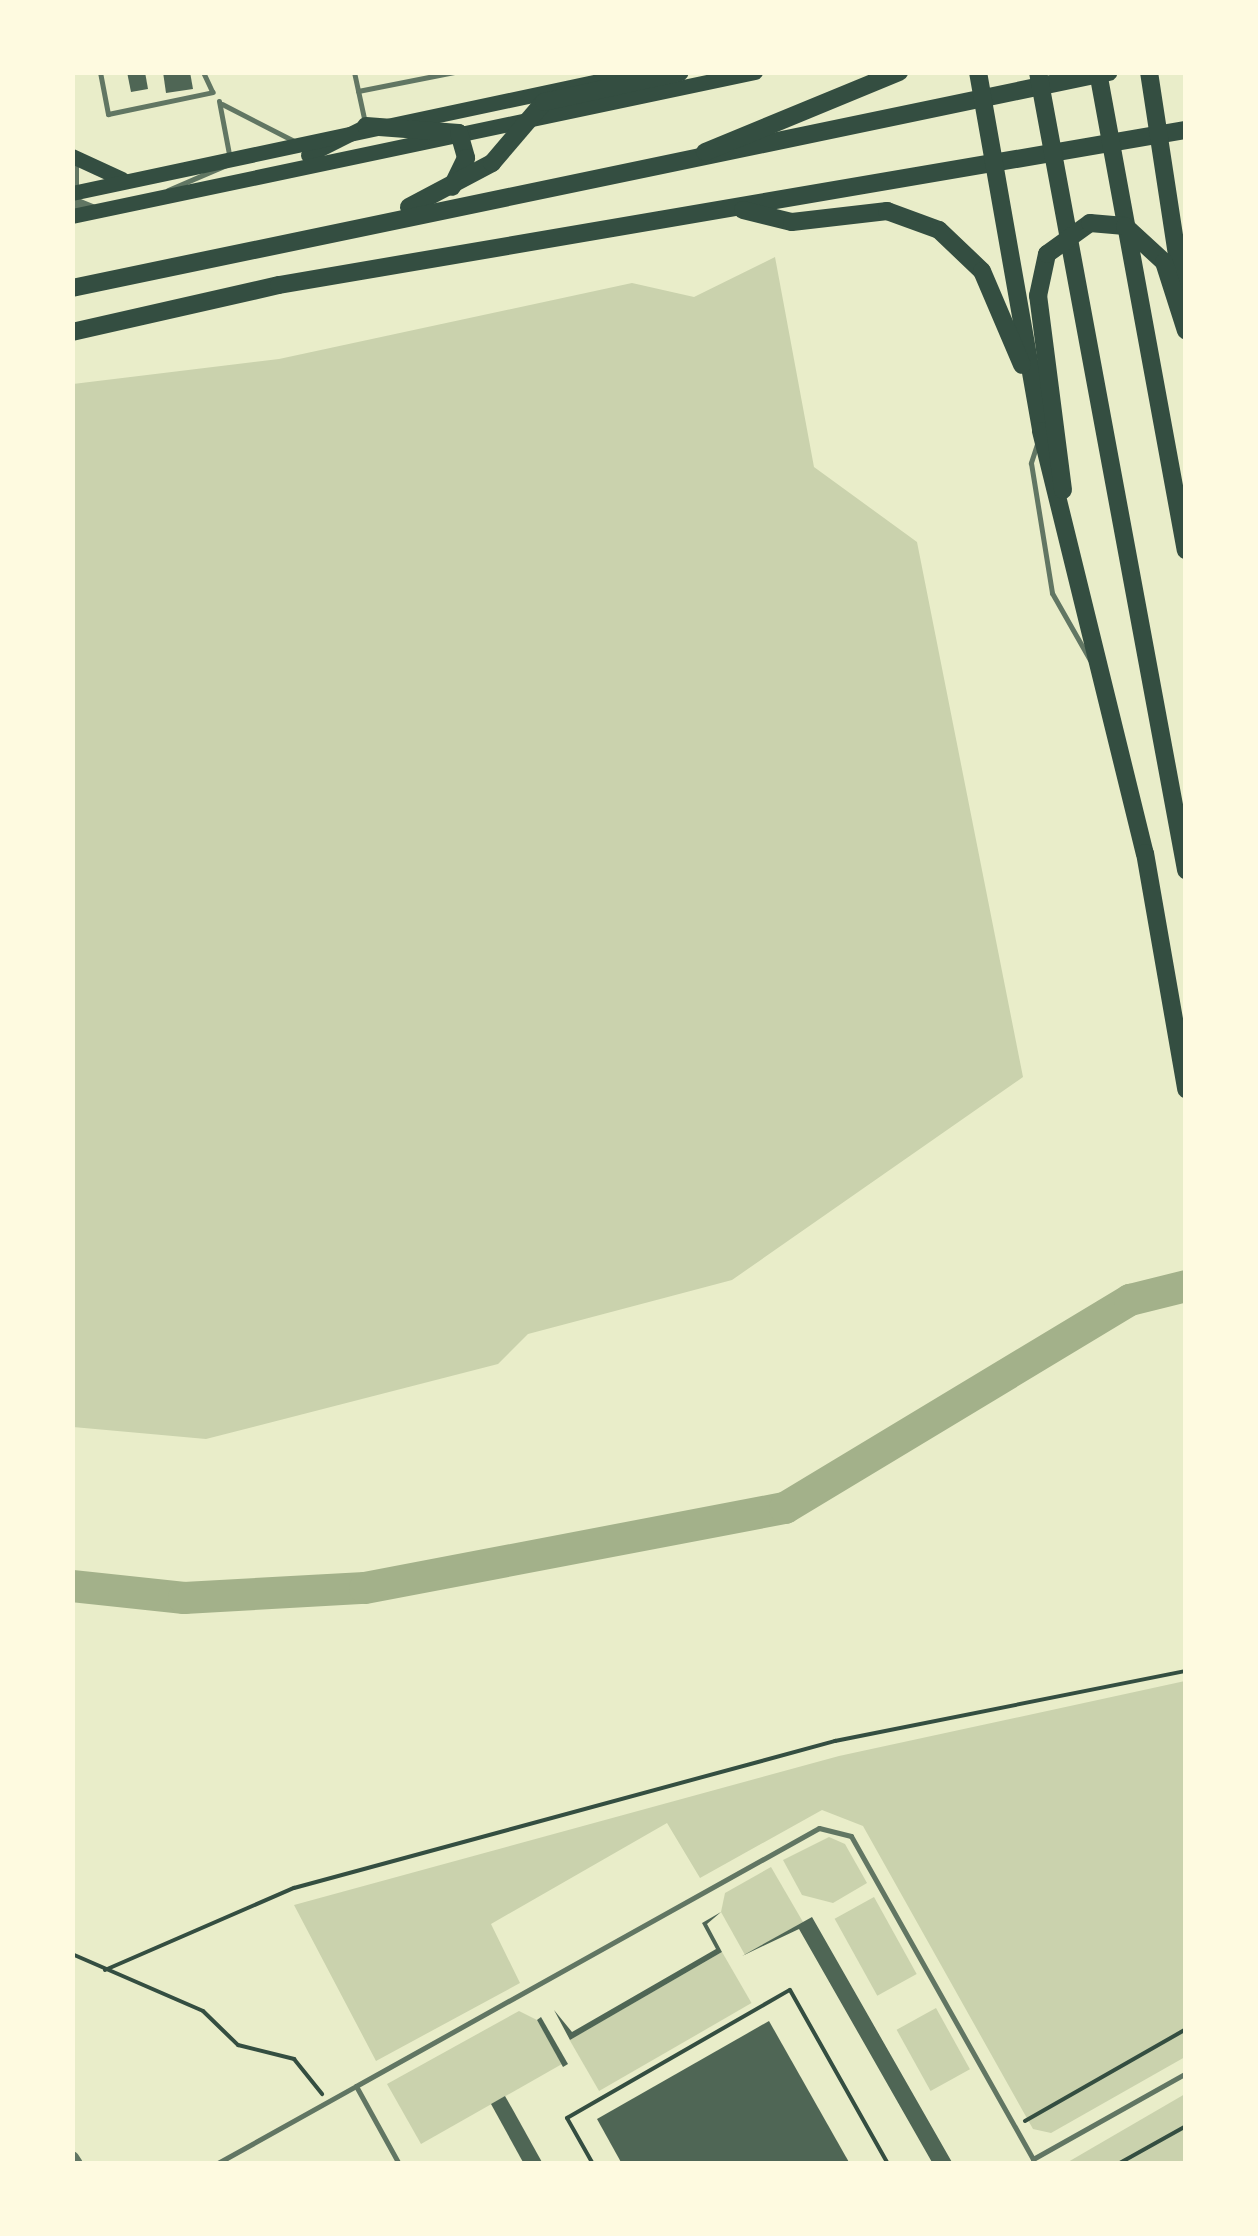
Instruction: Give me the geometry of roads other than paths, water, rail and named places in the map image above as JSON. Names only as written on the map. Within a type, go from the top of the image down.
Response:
[{"type":"main road","points":[[74,196],[229,155],[640,72]]},
{"type":"main road","points":[[385,219],[492,163],[522,118],[544,102],[680,72]]},
{"type":"main road","points":[[72,216],[522,118],[756,72]]},
{"type":"main road","points":[[705,152],[898,72]]},
{"type":"main road","points":[[978,72],[1041,432],[1145,853],[1172,1030],[1186,1089]]},
{"type":"main road","points":[[1038,72],[1186,870]]},
{"type":"main road","points":[[1098,72],[1186,550]]},
{"type":"main road","points":[[72,288],[981,94],[1109,72]]},
{"type":"main road","points":[[1149,72],[1186,312]]},
{"type":"main road","points":[[288,168],[366,126],[459,133]]},
{"type":"main road","points":[[72,332],[280,285],[743,210],[995,160],[1186,130]]},
{"type":"main road","points":[[452,187],[466,158],[459,133]]},
{"type":"main road","points":[[72,156],[126,180]]},
{"type":"main road","points":[[743,210],[792,222],[887,211],[939,230],[982,271],[1033,390]]},
{"type":"main road","points":[[1064,524],[1038,296],[1046,254],[1090,224],[1126,226],[1164,262],[1186,331]]},
{"type":"street","points":[[72,168],[74,196],[100,209]]},
{"type":"lane","points":[[100,72],[108,114],[213,92]]},
{"type":"lane","points":[[162,194],[218,172],[229,155],[219,101],[203,72]]},
{"type":"lane","points":[[354,72],[366,126]]},
{"type":"lane","points":[[358,91],[454,72]]},
{"type":"lane","points":[[219,101],[294,141]]},
{"type":"lane","points":[[1041,432],[1031,463],[1044,558],[1074,640],[1097,669]]},
{"type":"lane","points":[[216,2164],[819,1828],[851,1836],[1033,2159],[1186,2073]]},
{"type":"lane","points":[[356,2086],[399,2164]]},
{"type":"waterway","points":[[72,1586],[184,1598],[365,1588],[785,1508],[1130,1300],[1186,1286]]}]
